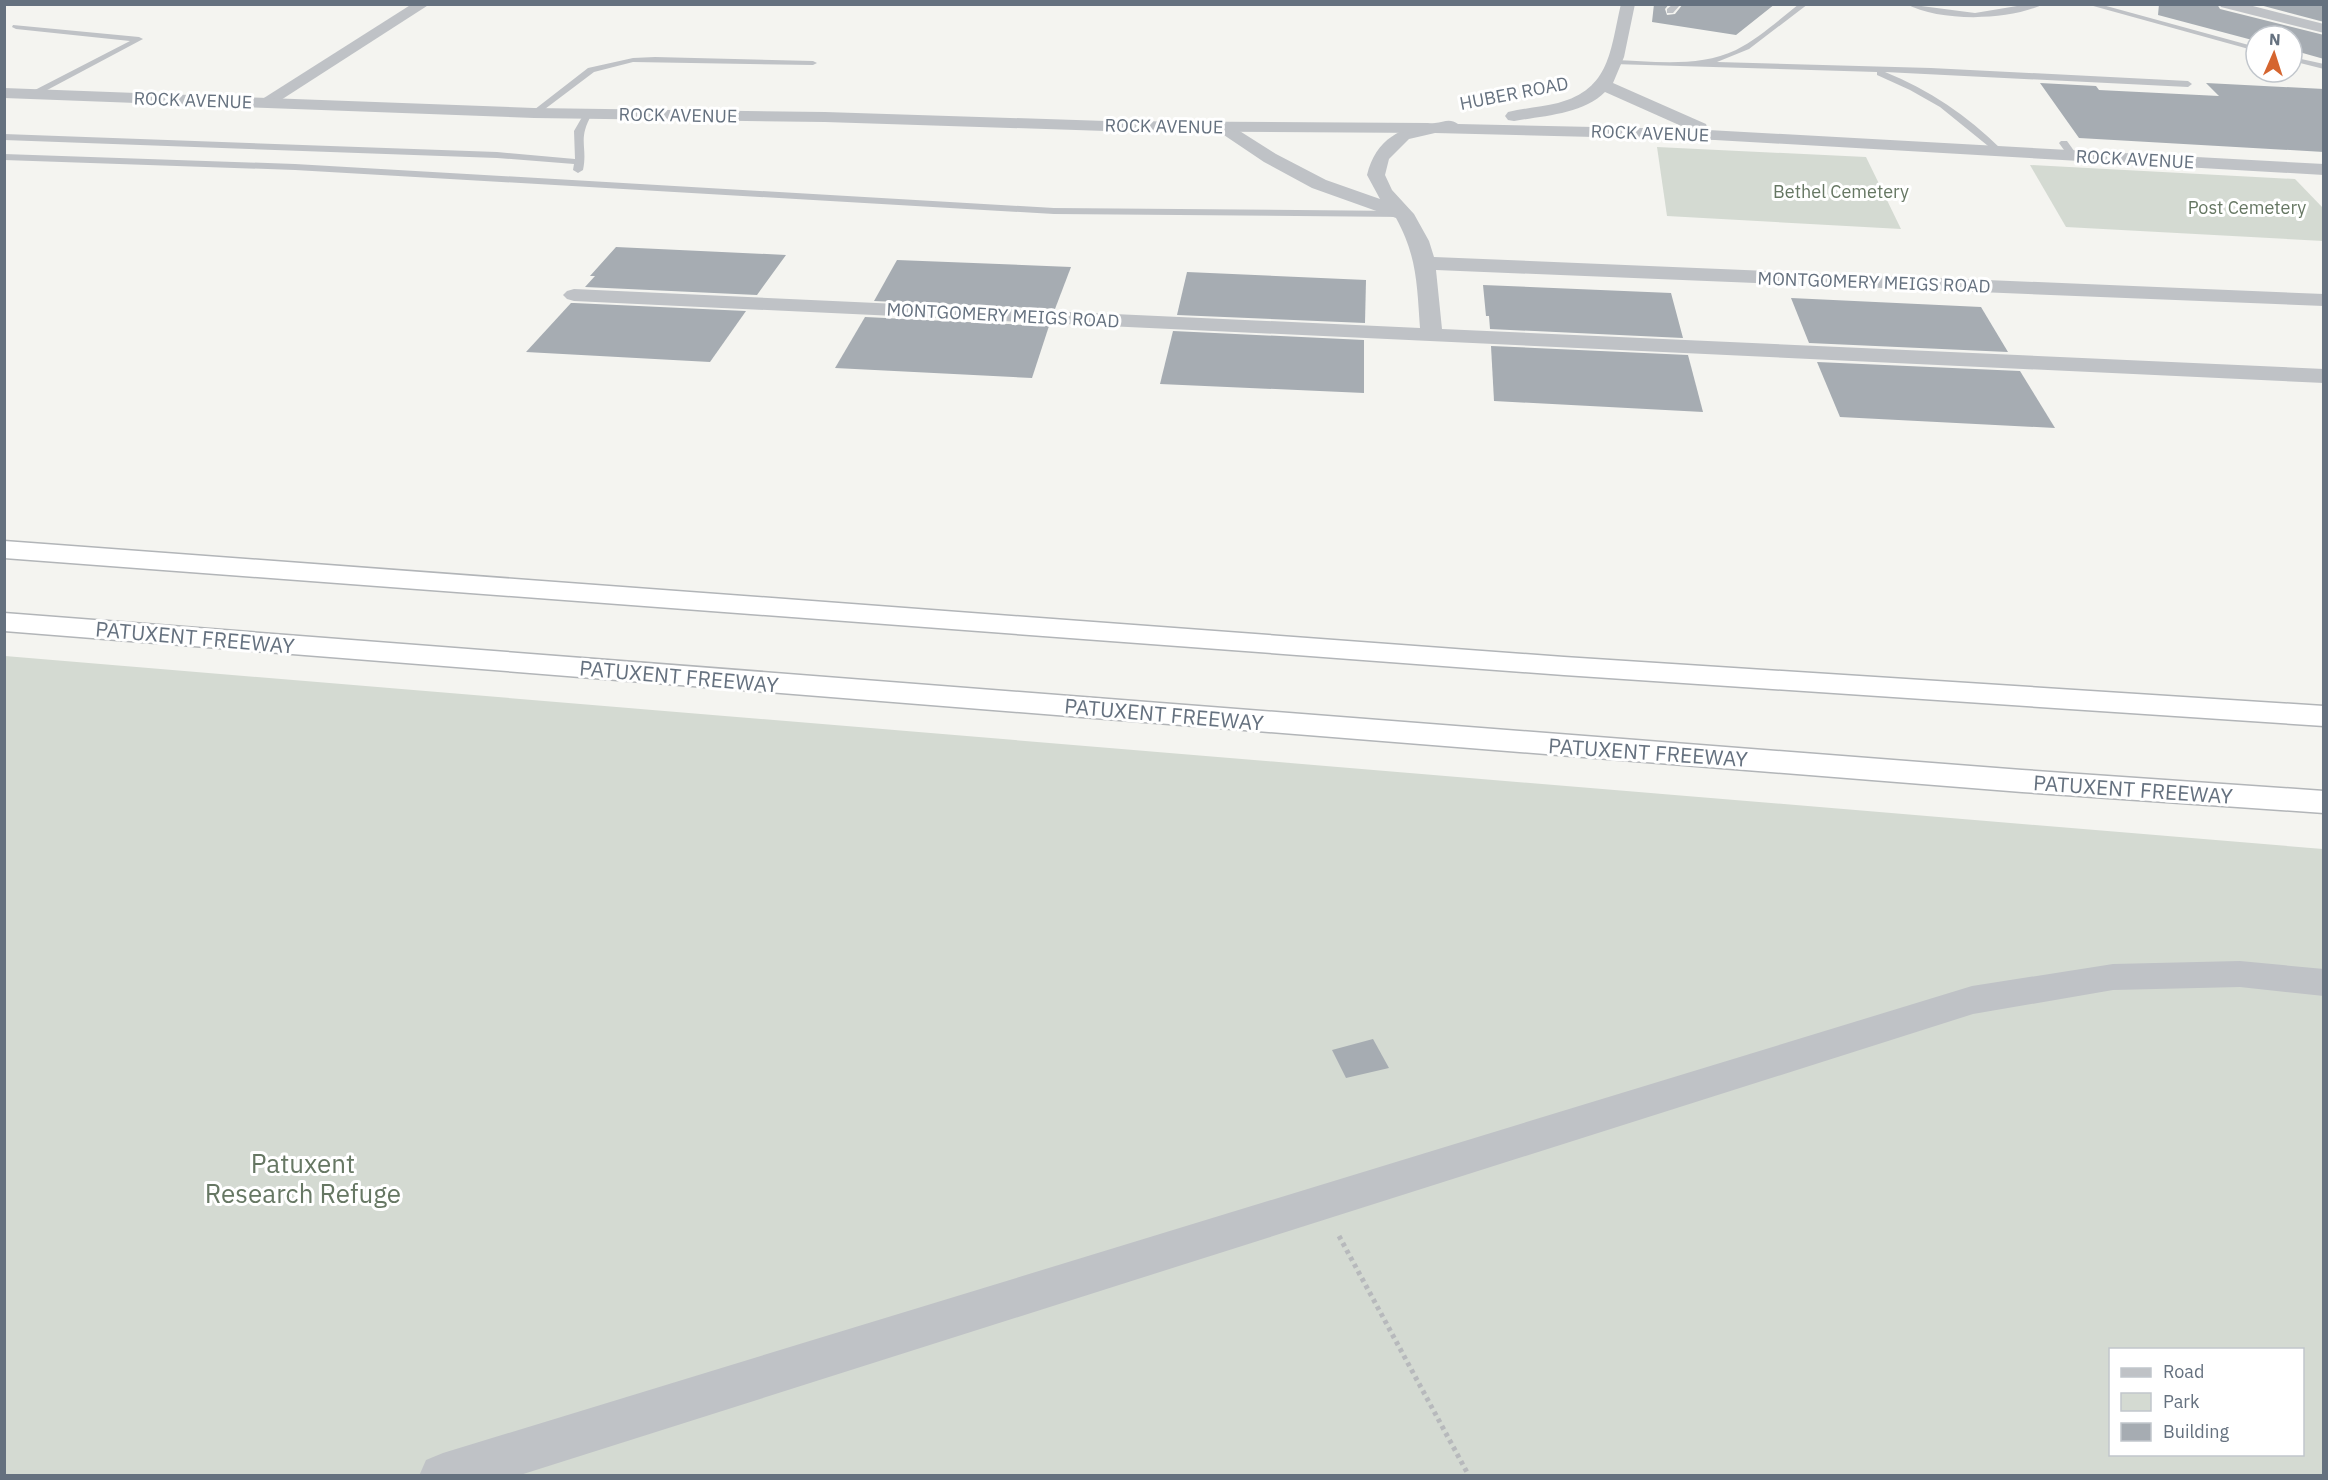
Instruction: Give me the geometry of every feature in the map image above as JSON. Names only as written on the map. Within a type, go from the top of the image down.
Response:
[{"type":"highway","points":[[4,549],[1576,667],[2324,716]]},
{"type":"highway","name":"PATUXENT FREEWAY","points":[[4,622],[1928,774],[2324,802]]},
{"type":"street","points":[[264,103],[423,4]]},
{"type":"street","points":[[1628,4],[1613,62],[1603,85],[1715,135]]},
{"type":"street","points":[[2226,4],[2324,29]]},
{"type":"street","name":"HUBER ROAD","points":[[1428,128],[1556,108],[1590,96],[1603,85]]},
{"type":"street","name":"ROCK AVENUE","points":[[4,93],[534,113],[1715,135],[1998,151],[2068,149],[2324,170]]},
{"type":"street","points":[[1221,127],[1270,158],[1319,184],[1404,214]]},
{"type":"street","points":[[1428,128],[1403,135],[1390,145],[1380,158],[1376,175],[1384,192],[1404,214],[1419,241],[1425,263],[1432,334]]},
{"type":"street","name":"MONTGOMERY MEIGS ROAD","points":[[1425,263],[2324,300]]},
{"type":"street","name":"MONTGOMERY MEIGS ROAD","points":[[574,295],[2324,376]]},
{"type":"street","points":[[443,1476],[1972,1000],[2113,977],[2240,974],[2324,983]]},
{"type":"lane","points":[[1670,11],[1678,4]]},
{"type":"lane","points":[[1687,63],[1726,57],[1739,51],[1805,4]]},
{"type":"lane","points":[[1909,4],[1942,14],[1977,16],[1991,16],[2041,4]]},
{"type":"lane","points":[[2089,4],[2244,46]]},
{"type":"lane","points":[[16,27],[139,39],[34,94]]},
{"type":"lane","points":[[534,113],[591,70],[633,60],[813,63]]},
{"type":"lane","points":[[1613,62],[1866,68],[2188,84]]},
{"type":"lane","points":[[2304,62],[2324,67]]},
{"type":"lane","points":[[1866,68],[1931,96],[1961,116],[1998,151]]},
{"type":"lane","points":[[574,183],[580,162],[579,131],[588,114]]},
{"type":"lane","points":[[4,137],[497,155],[580,162]]},
{"type":"lane","points":[[4,157],[295,167],[1054,211],[1404,214]]},
{"type":"path","points":[[1321,1203],[1469,1476]]},
{"type":"green space","name":"Bethel Cemetery","points":[[1657,147],[1866,157],[1901,229],[1667,216]]},
{"type":"green space","name":"Post Cemetery","points":[[2030,165],[2295,179],[2323,208],[2323,241],[2066,227]]},
{"type":"green space","name":"Patuxent Research Refuge","points":[[5,656],[2323,849],[2323,1475],[5,1475]]},
{"type":"building","points":[[1654,4],[1669,4],[1665,9],[1667,15],[1675,14],[1683,4],[1775,4],[1736,35],[1652,22]]},
{"type":"building","points":[[2159,4],[2217,4],[2220,9],[2280,24],[2244,24],[2244,38],[2158,15]]},
{"type":"building","points":[[2256,4],[2324,4],[2324,22]]},
{"type":"building","points":[[2304,30],[2324,35],[2324,59],[2304,53]]},
{"type":"building","points":[[2040,83],[2096,86],[2099,90],[2219,96],[2206,83],[2324,89],[2324,152],[2079,138]]},
{"type":"building","points":[[616,247],[786,255],[757,295],[585,287],[595,276],[590,276]]},
{"type":"building","points":[[897,260],[1071,267],[1055,309],[874,301]]},
{"type":"building","points":[[1187,272],[1366,280],[1365,323],[1177,315]]},
{"type":"building","points":[[1483,285],[1671,293],[1683,338],[1490,329],[1489,316],[1486,316]]},
{"type":"building","points":[[1791,298],[1981,307],[2008,352],[1809,343]]},
{"type":"building","points":[[571,303],[746,311],[710,362],[526,352]]},
{"type":"building","points":[[865,317],[1049,326],[1032,378],[835,368]]},
{"type":"building","points":[[1173,331],[1364,340],[1364,393],[1160,384]]},
{"type":"building","points":[[1491,346],[1688,355],[1703,412],[1494,401]]},
{"type":"building","points":[[1817,362],[2020,371],[2055,428],[1840,417]]},
{"type":"building","points":[[1373,1039],[1389,1068],[1346,1078],[1332,1050]]}]
